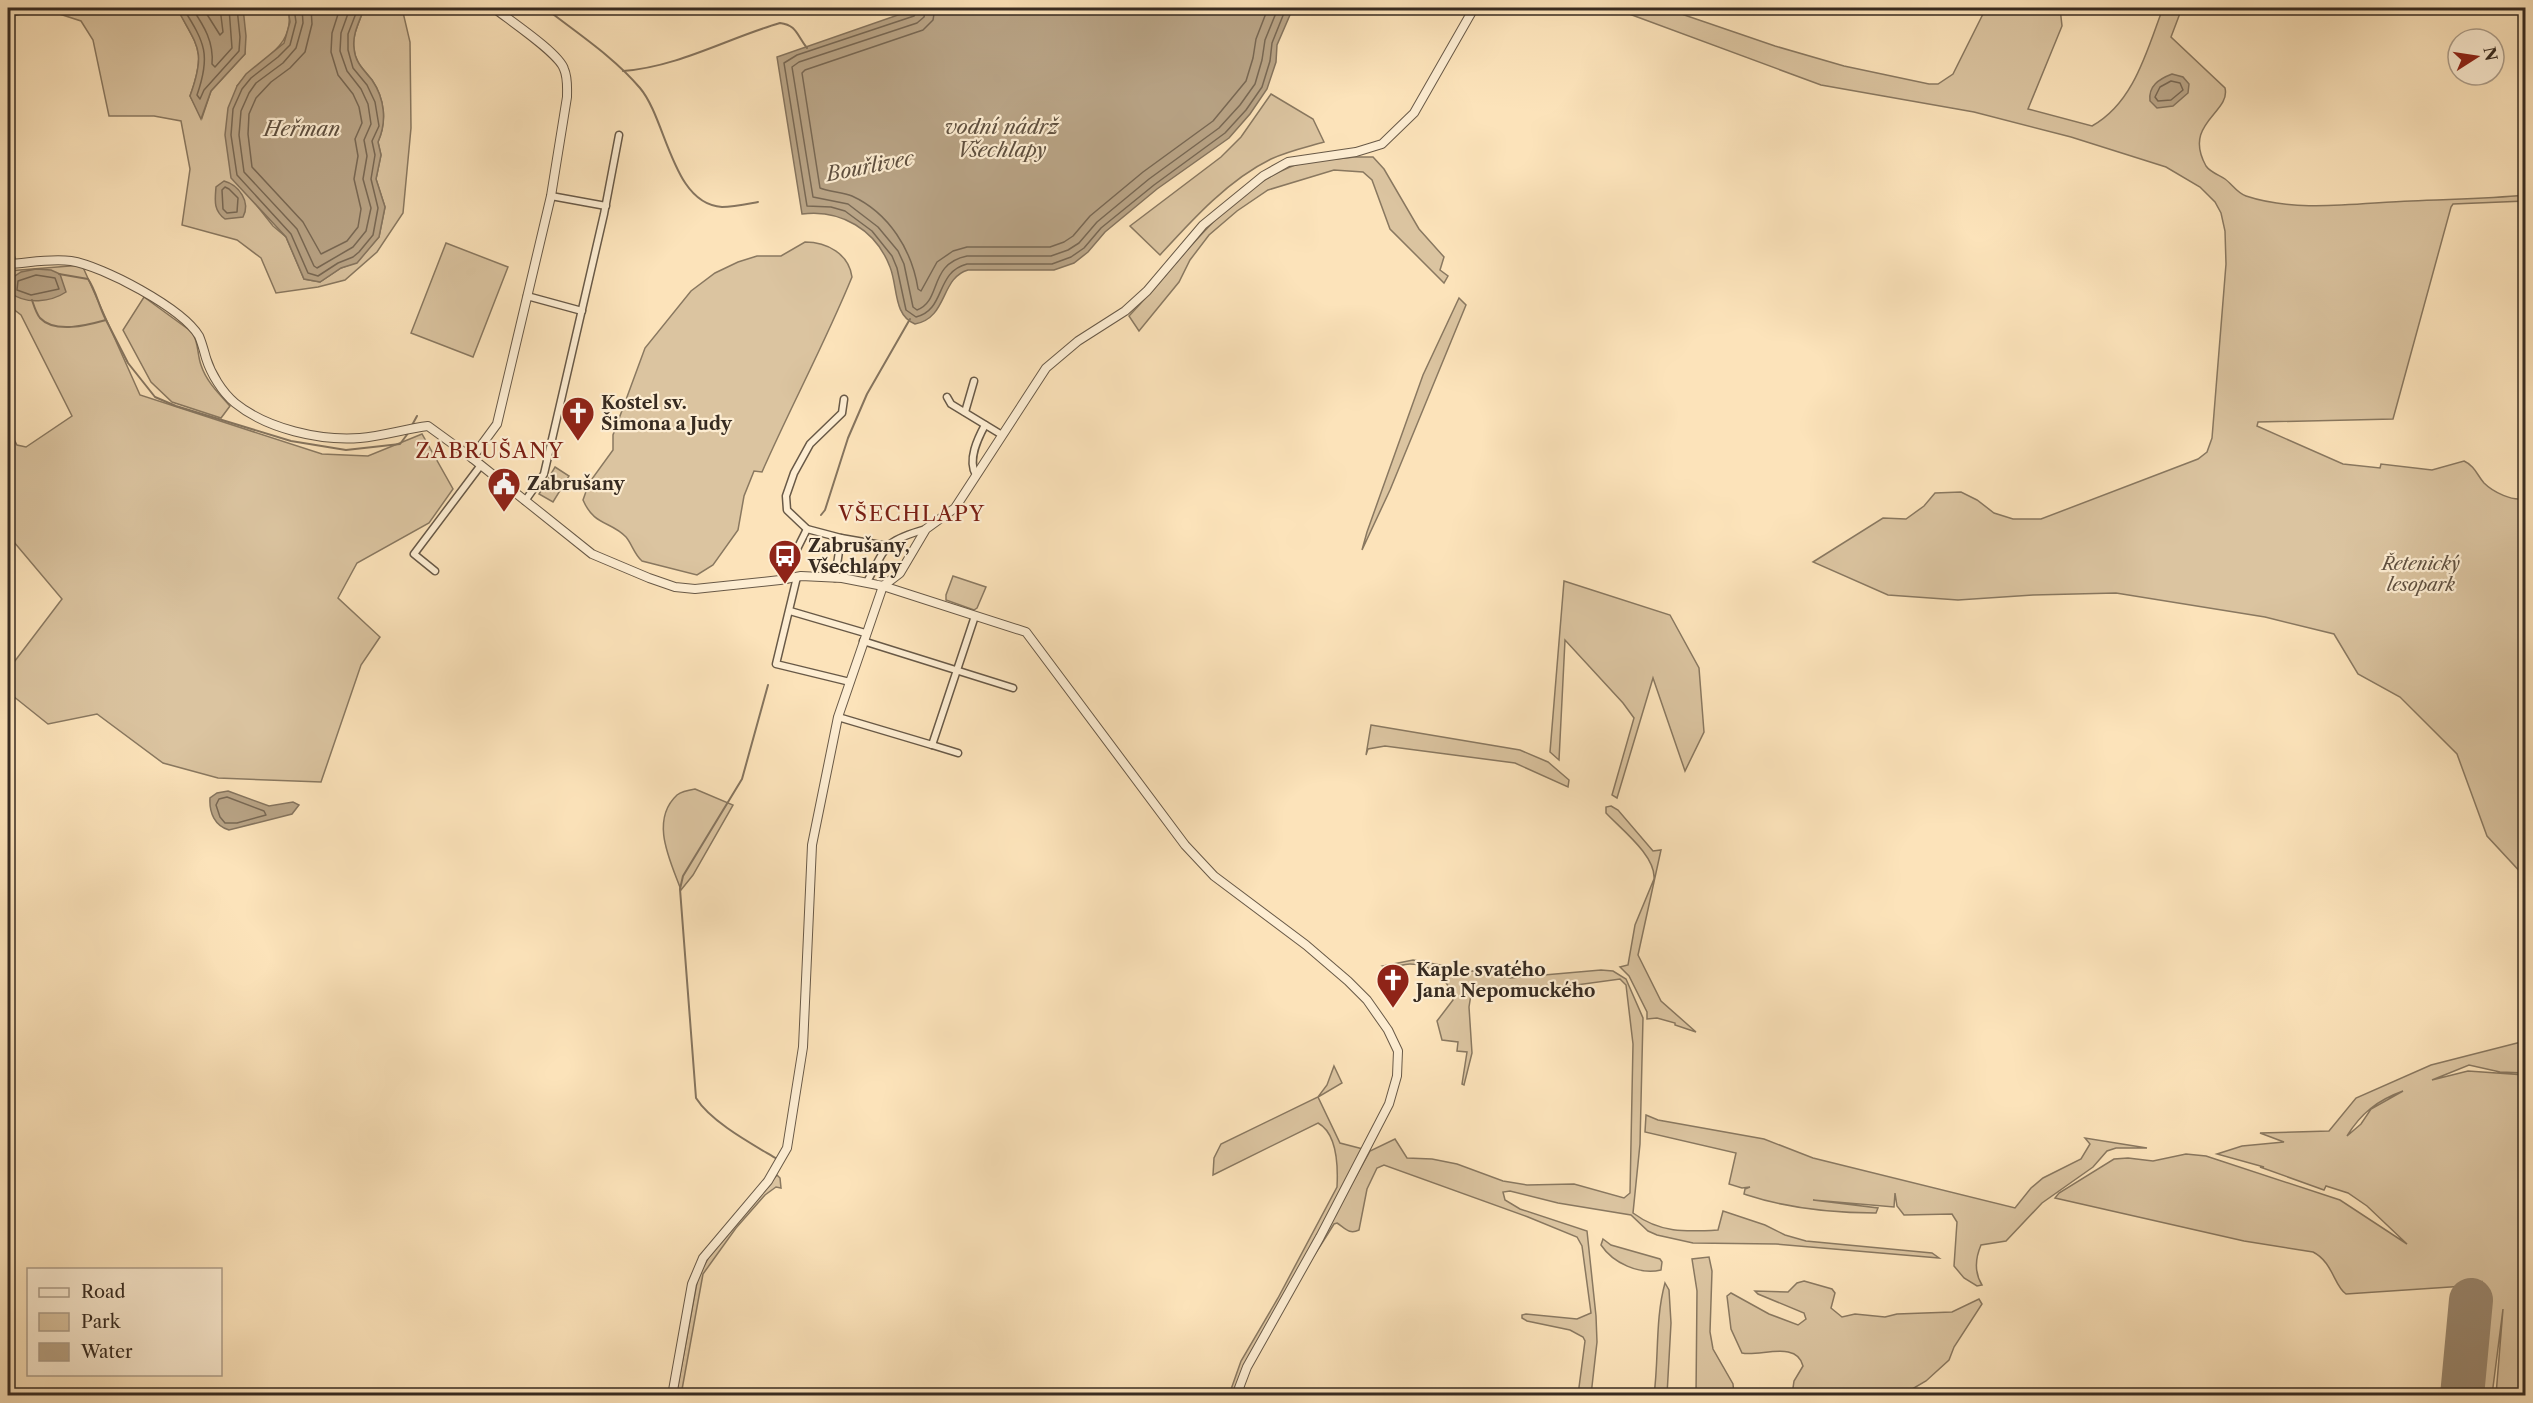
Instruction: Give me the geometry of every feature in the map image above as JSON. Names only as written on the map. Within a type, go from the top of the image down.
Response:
[{"type":"street","points":[[472,458],[497,424],[551,196],[567,97],[564,67],[554,55],[494,8]]},
{"type":"street","points":[[867,582],[892,540],[926,529],[955,508],[1046,368],[1078,340],[1125,311],[1147,291],[1203,225],[1263,176],[1288,162],[1356,152],[1382,144],[1414,113],[1473,8]]},
{"type":"street","points":[[525,501],[544,474],[606,206],[619,135]]},
{"type":"street","points":[[551,196],[606,206]]},
{"type":"street","points":[[8,264],[68,261],[88,264],[145,292],[193,328],[200,338],[214,378],[235,403],[256,416],[314,436],[350,438],[428,426],[482,465],[592,554],[675,587],[695,590],[711,589],[797,577],[867,582],[1026,632],[1185,844],[1214,876],[1306,945],[1348,981],[1373,1007],[1388,1030],[1398,1052],[1397,1076],[1389,1104],[1320,1237],[1247,1367],[1236,1395]]},
{"type":"street","points":[[527,296],[582,311]]},
{"type":"street","points":[[965,412],[974,381]]},
{"type":"street","points":[[947,397],[951,404],[1002,435]]},
{"type":"street","points":[[844,399],[842,413],[810,444],[794,473],[786,496],[787,510],[807,529],[887,546]]},
{"type":"street","points":[[976,475],[973,470],[974,455],[986,425]]},
{"type":"street","points":[[435,571],[414,554],[482,465]]},
{"type":"street","points":[[788,579],[792,559],[807,529]]},
{"type":"street","points":[[672,1395],[692,1284],[703,1258],[768,1181],[787,1148],[803,1047],[813,845],[838,717],[883,586],[900,573],[926,529]]},
{"type":"street","points":[[835,578],[841,538]]},
{"type":"street","points":[[797,577],[777,664],[850,682]]},
{"type":"street","points":[[790,611],[1013,688]]},
{"type":"street","points":[[932,745],[975,616]]},
{"type":"street","points":[[838,717],[958,753]]},
{"type":"green space","points":[[8,8],[177,8],[197,49],[198,68],[190,96],[202,118],[211,91],[245,54],[243,8],[288,8],[287,34],[274,52],[237,86],[246,192],[273,226],[286,237],[304,279],[320,282],[341,268],[357,262],[379,237],[385,207],[376,179],[381,155],[378,142],[383,127],[382,103],[372,80],[356,58],[354,38],[364,8],[402,8],[410,42],[411,128],[403,213],[377,252],[345,280],[318,287],[276,293],[261,258],[237,240],[182,225],[190,169],[181,121],[154,116],[109,116],[93,40],[81,21],[44,9],[8,17]]},
{"type":"green space","name":"Řetenický lesopark","points":[[1613,8],[1664,8],[1775,46],[1844,66],[1938,84],[1953,74],[1986,8],[2060,8],[2062,26],[2028,109],[2092,126],[2119,104],[2129,90],[2145,58],[2163,8],[2182,8],[2171,37],[2225,88],[2225,97],[2221,105],[2203,129],[2200,151],[2206,166],[2243,195],[2286,204],[2328,206],[2525,195],[2525,201],[2453,204],[2451,207],[2393,419],[2258,422],[2257,426],[2343,464],[2380,468],[2381,464],[2432,470],[2464,461],[2471,465],[2484,483],[2493,490],[2515,499],[2525,498],[2525,877],[2487,836],[2457,754],[2400,697],[2358,674],[2334,634],[2265,617],[2116,593],[1958,600],[1888,595],[1813,562],[1883,518],[1906,519],[1924,506],[1935,493],[1961,492],[1977,500],[1994,513],[2013,519],[2041,519],[2198,459],[2207,452],[2212,438],[2226,264],[2225,231],[2221,213],[2215,202],[2200,187],[2166,167],[2071,137],[1974,112],[1821,85]]},
{"type":"green space","points":[[1271,94],[1313,119],[1324,142],[1277,156],[1240,178],[1211,202],[1160,255],[1130,226],[1221,157],[1241,137]]},
{"type":"green space","points":[[1373,157],[1384,169],[1419,229],[1444,257],[1440,270],[1448,276],[1444,283],[1390,229],[1372,180],[1363,172],[1334,170],[1268,190],[1237,211],[1209,235],[1190,260],[1179,282],[1139,331],[1129,316],[1203,233],[1244,195],[1266,179],[1297,164]]},
{"type":"green space","points":[[805,242],[821,244],[836,251],[846,262],[852,277],[762,472],[754,471],[744,496],[738,530],[713,565],[697,575],[642,561],[626,537],[597,519],[583,500],[589,483],[613,450],[613,435],[645,348],[691,291],[715,273],[757,256],[781,256]]},
{"type":"green space","points":[[446,243],[508,267],[473,357],[411,333]]},
{"type":"green space","points":[[82,265],[140,395],[322,454],[368,456],[422,434],[453,489],[429,523],[357,563],[338,598],[380,637],[361,665],[321,782],[218,778],[163,763],[97,714],[48,724],[8,692],[8,670],[62,599],[8,535],[8,428],[17,445],[26,447],[72,416],[21,315],[8,305],[8,271]]},
{"type":"green space","points":[[144,297],[192,332],[206,376],[230,406],[221,418],[172,402],[151,382],[123,330]]},
{"type":"green space","points":[[1459,298],[1466,305],[1390,490],[1362,550],[1423,375]]},
{"type":"green space","points":[[555,467],[569,476],[553,502],[539,494]]},
{"type":"green space","points":[[953,576],[986,587],[977,608],[974,610],[946,600]]},
{"type":"green space","points":[[1564,581],[1670,615],[1699,668],[1704,732],[1685,771],[1653,678],[1617,798],[1612,795],[1634,718],[1565,640],[1559,760],[1550,752]]},
{"type":"green space","points":[[1371,725],[1520,750],[1548,762],[1569,780],[1568,787],[1515,763],[1385,746],[1368,749],[1366,755]]},
{"type":"green space","points":[[695,789],[733,805],[693,875],[681,890],[665,842],[664,817],[669,805],[677,795]]},
{"type":"green space","points":[[1611,806],[1618,810],[1653,851],[1661,850],[1638,955],[1661,1001],[1696,1032],[1657,1018],[1647,1019],[1647,1012],[1629,976],[1620,967],[1628,965],[1635,925],[1654,879],[1650,861],[1644,852],[1606,813],[1606,807]]},
{"type":"green space","points":[[1413,960],[1510,978],[1601,970],[1613,971],[1626,979],[1643,1018],[1640,1144],[1633,1213],[1643,1220],[1673,1230],[1718,1230],[1723,1211],[1806,1241],[1932,1253],[1939,1258],[1776,1244],[1693,1243],[1648,1231],[1631,1215],[1558,1203],[1510,1191],[1503,1192],[1505,1200],[1520,1209],[1587,1231],[1597,1342],[1591,1395],[1578,1395],[1585,1341],[1583,1337],[1570,1330],[1522,1318],[1522,1315],[1526,1314],[1577,1319],[1591,1313],[1582,1246],[1577,1237],[1384,1165],[1377,1168],[1367,1189],[1359,1230],[1350,1231],[1337,1223],[1334,1224],[1301,1276],[1370,1151],[1395,1139],[1407,1158],[1432,1159],[1457,1164],[1503,1181],[1527,1185],[1574,1184],[1624,1198],[1630,1193],[1633,1044],[1626,985],[1620,979],[1525,992],[1472,988],[1469,1007],[1472,1053],[1464,1085],[1462,1084],[1467,1052],[1457,1051],[1458,1042],[1442,1040],[1437,1021],[1453,1000],[1444,979],[1433,970],[1418,965],[1383,966]]},
{"type":"green space","points":[[2525,1041],[2525,1073],[2500,1072],[2469,1065],[2432,1080],[2468,1071],[2525,1075],[2525,1395],[2496,1395],[2503,1309],[2492,1395],[2477,1395],[2485,1291],[2482,1282],[2480,1285],[2346,1294],[2325,1262],[2313,1252],[2244,1241],[2055,1198],[2059,1193],[2114,1159],[2153,1161],[2186,1154],[2206,1156],[2340,1200],[2407,1244],[2367,1206],[2348,1193],[2326,1186],[2324,1190],[2260,1167],[2264,1167],[2217,1154],[2242,1146],[2284,1142],[2260,1133],[2329,1131],[2356,1098],[2431,1065]],"holes":[[[2403,1091],[2371,1109],[2361,1124],[2347,1136],[2371,1108]]]},
{"type":"green space","points":[[1334,1066],[1342,1083],[1318,1097],[1327,1085]]},
{"type":"green space","points":[[1318,1097],[1340,1143],[1363,1149],[1234,1395],[1229,1395],[1241,1361],[1278,1298],[1337,1187],[1337,1161],[1330,1135],[1318,1123],[1213,1175],[1214,1158],[1221,1144]]},
{"type":"green space","points":[[1646,1115],[1658,1120],[1764,1139],[1813,1158],[2015,1208],[2031,1188],[2043,1178],[2081,1159],[2090,1144],[2085,1138],[2147,1148],[2116,1148],[2107,1151],[2093,1167],[2042,1203],[2006,1241],[1981,1245],[1976,1265],[1982,1285],[1977,1286],[1964,1278],[1954,1266],[1957,1222],[1952,1214],[1904,1215],[1897,1206],[1895,1193],[1894,1207],[1813,1200],[1878,1208],[1876,1213],[1811,1209],[1779,1204],[1747,1195],[1744,1194],[1745,1189],[1750,1187],[1742,1188],[1729,1184],[1736,1153],[1645,1132]]},
{"type":"green space","points":[[777,1175],[780,1178],[781,1188],[776,1187],[765,1195],[736,1228],[703,1274],[681,1395],[676,1396],[698,1277],[711,1253]]},
{"type":"green space","points":[[1603,1239],[1611,1245],[1660,1259],[1661,1270],[1644,1271],[1619,1262],[1601,1245]]},
{"type":"green space","points":[[1709,1257],[1712,1271],[1710,1332],[1713,1349],[1733,1384],[1734,1395],[1696,1395],[1697,1291],[1692,1259]]},
{"type":"green space","points":[[1301,1276],[1252,1365],[1269,1330]]},
{"type":"green space","points":[[1804,1281],[1832,1289],[1835,1293],[1831,1308],[1842,1317],[1855,1314],[1885,1317],[1897,1314],[1952,1312],[1979,1299],[1982,1304],[1954,1347],[1949,1360],[1926,1381],[1902,1395],[1792,1395],[1794,1381],[1803,1366],[1799,1358],[1793,1354],[1777,1351],[1742,1353],[1731,1329],[1727,1296],[1731,1293],[1769,1314],[1798,1325],[1806,1319],[1804,1313],[1755,1291],[1788,1292],[1797,1283]]},
{"type":"green space","points":[[1665,1283],[1669,1290],[1671,1323],[1667,1395],[1654,1395],[1658,1325]]},
{"type":"green space","points":[[1252,1365],[1241,1395],[1239,1396],[1247,1374]]},
{"type":"water","points":[[177,8],[243,8],[245,54],[211,91],[201,119],[190,96],[199,58],[194,41]]},
{"type":"water","name":"Heřman","points":[[288,8],[364,8],[354,38],[355,53],[360,66],[372,80],[380,95],[383,111],[383,127],[378,142],[381,155],[376,179],[385,207],[379,237],[357,263],[341,268],[320,282],[304,279],[286,237],[231,178],[225,135],[228,108],[237,86],[246,74],[284,43],[290,22]]},
{"type":"water","name":"vodní nádrž Všechlapy","points":[[918,8],[1293,8],[1277,45],[1276,62],[1267,89],[1250,114],[1229,138],[1157,189],[1105,232],[1088,252],[1074,263],[1054,270],[968,270],[959,274],[953,281],[933,314],[926,320],[915,324],[903,314],[897,300],[890,267],[876,242],[855,225],[843,219],[816,213],[802,214],[777,57]]},
{"type":"water","points":[[2172,74],[2183,77],[2189,84],[2188,93],[2173,106],[2157,108],[2150,101],[2151,91],[2159,81]]},
{"type":"water","points":[[224,181],[234,186],[242,195],[246,206],[243,217],[225,219],[218,212],[216,187]]},
{"type":"water","points":[[36,269],[51,270],[60,274],[66,292],[38,301],[17,297],[11,293],[12,278],[21,272]]},
{"type":"water","points":[[228,791],[269,806],[293,802],[299,805],[292,814],[229,830],[217,822],[210,804],[210,798],[217,793]]},
{"type":"waterway","name":"Bouřlivec","points":[[545,8],[607,56],[640,88],[649,102],[672,158],[692,192],[705,202],[722,207],[758,202]]},
{"type":"waterway","points":[[623,71],[683,58],[780,23],[790,26],[807,48]]},
{"type":"waterway","points":[[8,240],[16,261]]},
{"type":"waterway","points":[[59,274],[88,279],[106,320]]},
{"type":"waterway","points":[[32,300],[40,318],[54,326],[72,327],[106,320],[128,363],[155,397],[176,406],[291,441],[346,450],[400,444],[409,432]]},
{"type":"waterway","points":[[821,515],[825,510],[848,438],[867,394],[910,319]]},
{"type":"waterway","points":[[411,427],[417,416]]},
{"type":"waterway","points":[[768,685],[742,779],[683,876],[680,889],[696,1098],[711,1116],[777,1159]]},
{"type":"runway","points":[[2462,1396],[2471,1300]]},
{"type":"place","name":"Kostel sv. Šimona a Judy","points":[[578,442]]},
{"type":"place","name":"Zabrušany","points":[[504,513]]},
{"type":"place","name":"Zabrušany, Všechlapy","points":[[785,585]]},
{"type":"place","name":"Kaple svatého Jana Nepomuckého","points":[[1393,1009]]},
{"type":"district","name":"ZABRUŠANY","points":[[490,450]]},
{"type":"district","name":"VŠECHLAPY","points":[[912,513]]}]
